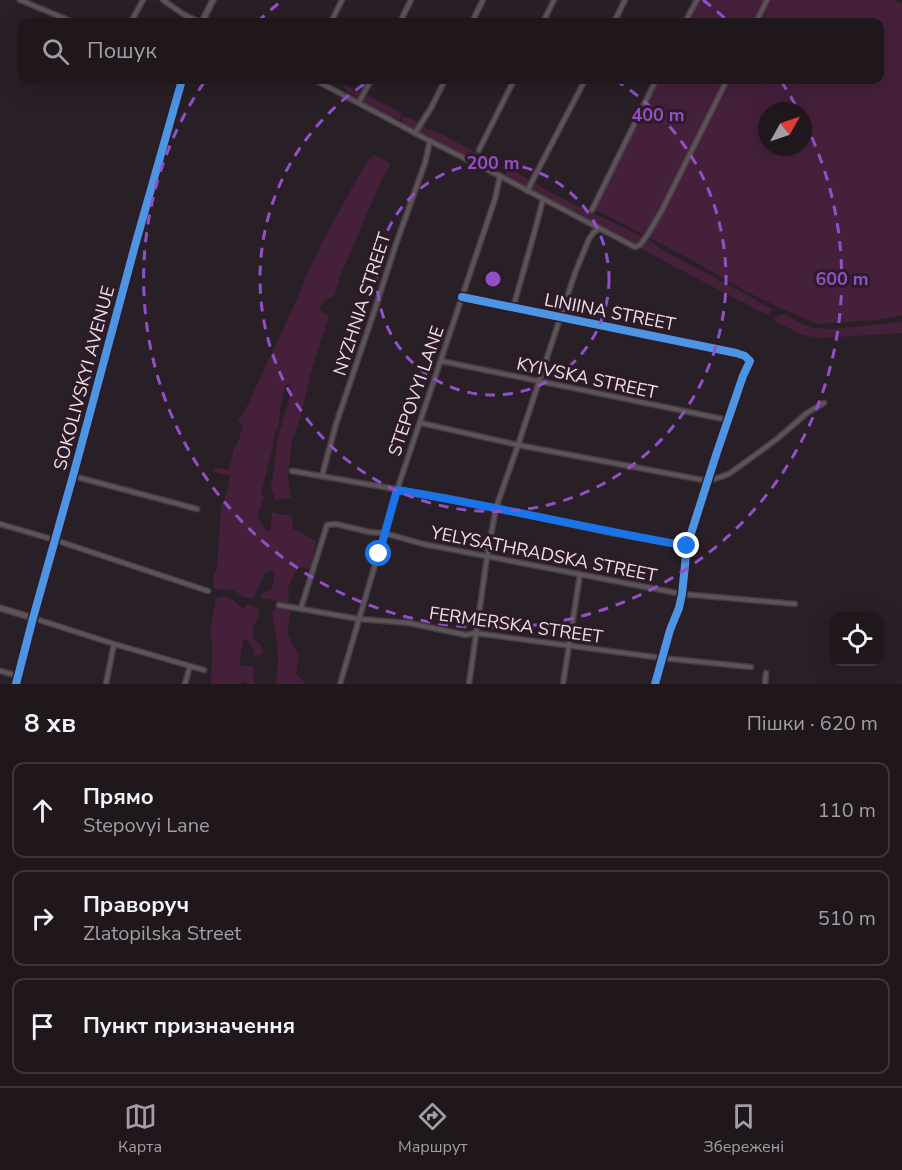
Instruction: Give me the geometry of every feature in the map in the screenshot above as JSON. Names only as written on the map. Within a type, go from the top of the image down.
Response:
[{"type":"street","points":[[20,0],[63,18]]},
{"type":"street","points":[[133,18],[143,0]]},
{"type":"street","points":[[163,0],[192,18]]},
{"type":"street","points":[[202,18],[213,0]]},
{"type":"street","points":[[333,18],[342,0]]},
{"type":"street","points":[[402,18],[411,0]]},
{"type":"street","points":[[474,18],[483,0]]},
{"type":"street","points":[[545,18],[554,0]]},
{"type":"street","points":[[616,18],[626,0]]},
{"type":"street","points":[[687,18],[697,0]]},
{"type":"street","points":[[758,18],[767,0]]},
{"type":"street","name":"SOKOLIVSKYI AVENUE","points":[[16,684],[181,84]]},
{"type":"street","points":[[323,84],[635,247],[640,245],[661,212],[725,84]]},
{"type":"street","points":[[358,102],[369,84]]},
{"type":"street","points":[[415,133],[443,84]]},
{"type":"street","points":[[479,150],[512,84]]},
{"type":"street","points":[[528,191],[583,84]]},
{"type":"street","points":[[592,210],[654,84]]},
{"type":"street","name":"NYZHNIA STREET","points":[[322,476],[343,404],[425,163],[430,141]]},
{"type":"street","name":"STEPOVYI LANE","points":[[340,683],[397,490],[501,176]]},
{"type":"street","points":[[513,308],[543,199]]},
{"type":"street","points":[[469,684],[475,633],[496,508],[574,273],[589,239],[599,229]]},
{"type":"street","name":"LINIINA STREET","points":[[462,297],[745,356],[750,361],[728,420]]},
{"type":"street","name":"KYIVSKA STREET","points":[[441,361],[728,420]]},
{"type":"street","points":[[420,423],[518,445],[708,481],[729,474],[777,439],[807,413],[824,403]]},
{"type":"street","points":[[655,684],[670,630],[679,609],[687,546],[728,420]]},
{"type":"street","points":[[292,471],[687,546]]},
{"type":"street","points":[[73,476],[197,509]]},
{"type":"street","points":[[0,524],[208,591]]},
{"type":"street","name":"YELYSATHRADSKA STREET","points":[[301,608],[327,525],[336,524],[487,557],[682,594],[795,604]]},
{"type":"street","points":[[563,684],[580,574]]},
{"type":"street","name":"FERMERSKA STREET","points":[[279,604],[358,619],[409,623],[466,635],[475,633],[662,658],[751,667]]},
{"type":"street","points":[[0,608],[204,670]]},
{"type":"street","points":[[106,684],[114,644]]},
{"type":"street","points":[[185,684],[190,666]]},
{"type":"street","points":[[0,671],[19,676]]},
{"type":"street","points":[[765,684],[766,673]]},
{"type":"street","points":[[340,683],[348,684]]},
{"type":"shaded area","points":[[701,0],[894,0],[902,4],[902,315],[878,320],[818,324],[745,291],[692,260],[594,209],[657,84],[884,84],[884,18],[691,18]]},
{"type":"shaded area","points":[[347,86],[401,113],[400,120],[362,102],[343,87]]},
{"type":"shaded area","points":[[402,117],[413,119],[428,130],[432,129],[499,165],[499,171],[483,166],[402,125]]},
{"type":"shaded area","points":[[375,155],[390,164],[389,168],[383,176],[340,277],[335,295],[324,301],[319,310],[329,316],[292,441],[288,476],[291,498],[275,500],[271,487],[277,441],[288,403],[291,382],[285,386],[278,429],[275,429],[273,447],[261,493],[264,497],[257,516],[263,527],[270,532],[272,512],[292,515],[293,529],[316,541],[311,568],[297,567],[288,588],[289,603],[261,598],[262,593],[272,589],[275,573],[271,570],[265,573],[254,598],[243,597],[233,590],[214,589],[213,577],[217,568],[221,508],[230,476],[214,472],[212,469],[229,470],[234,447],[237,445],[243,426],[237,421],[243,415],[321,245],[368,160]]},
{"type":"shaded area","points":[[510,168],[558,196],[642,237],[635,244],[628,241],[508,178],[505,174]]},
{"type":"shaded area","points":[[648,239],[663,250],[773,309],[769,315],[755,309],[645,251],[641,247]]},
{"type":"shaded area","points":[[784,314],[815,328],[831,329],[902,322],[902,333],[820,338],[802,335],[775,321],[774,317]]},
{"type":"shaded area","points":[[222,596],[232,599],[243,609],[249,604],[260,611],[253,629],[253,638],[260,644],[263,652],[258,657],[254,656],[254,650],[248,640],[243,640],[239,667],[246,665],[253,667],[255,684],[247,684],[244,681],[241,684],[211,684],[212,641],[210,631],[216,598]]},
{"type":"shaded area","points":[[276,607],[282,607],[282,610],[290,607],[287,634],[299,655],[296,673],[306,684],[276,684],[277,640],[272,613]]},
{"type":"cycle path","points":[[16,684],[181,84]]},
{"type":"cycle path","points":[[462,297],[736,353],[745,356],[750,361],[716,455],[687,546],[679,608],[670,630],[655,684]]},
{"type":"route","points":[[379,554],[397,490],[687,546]]}]
